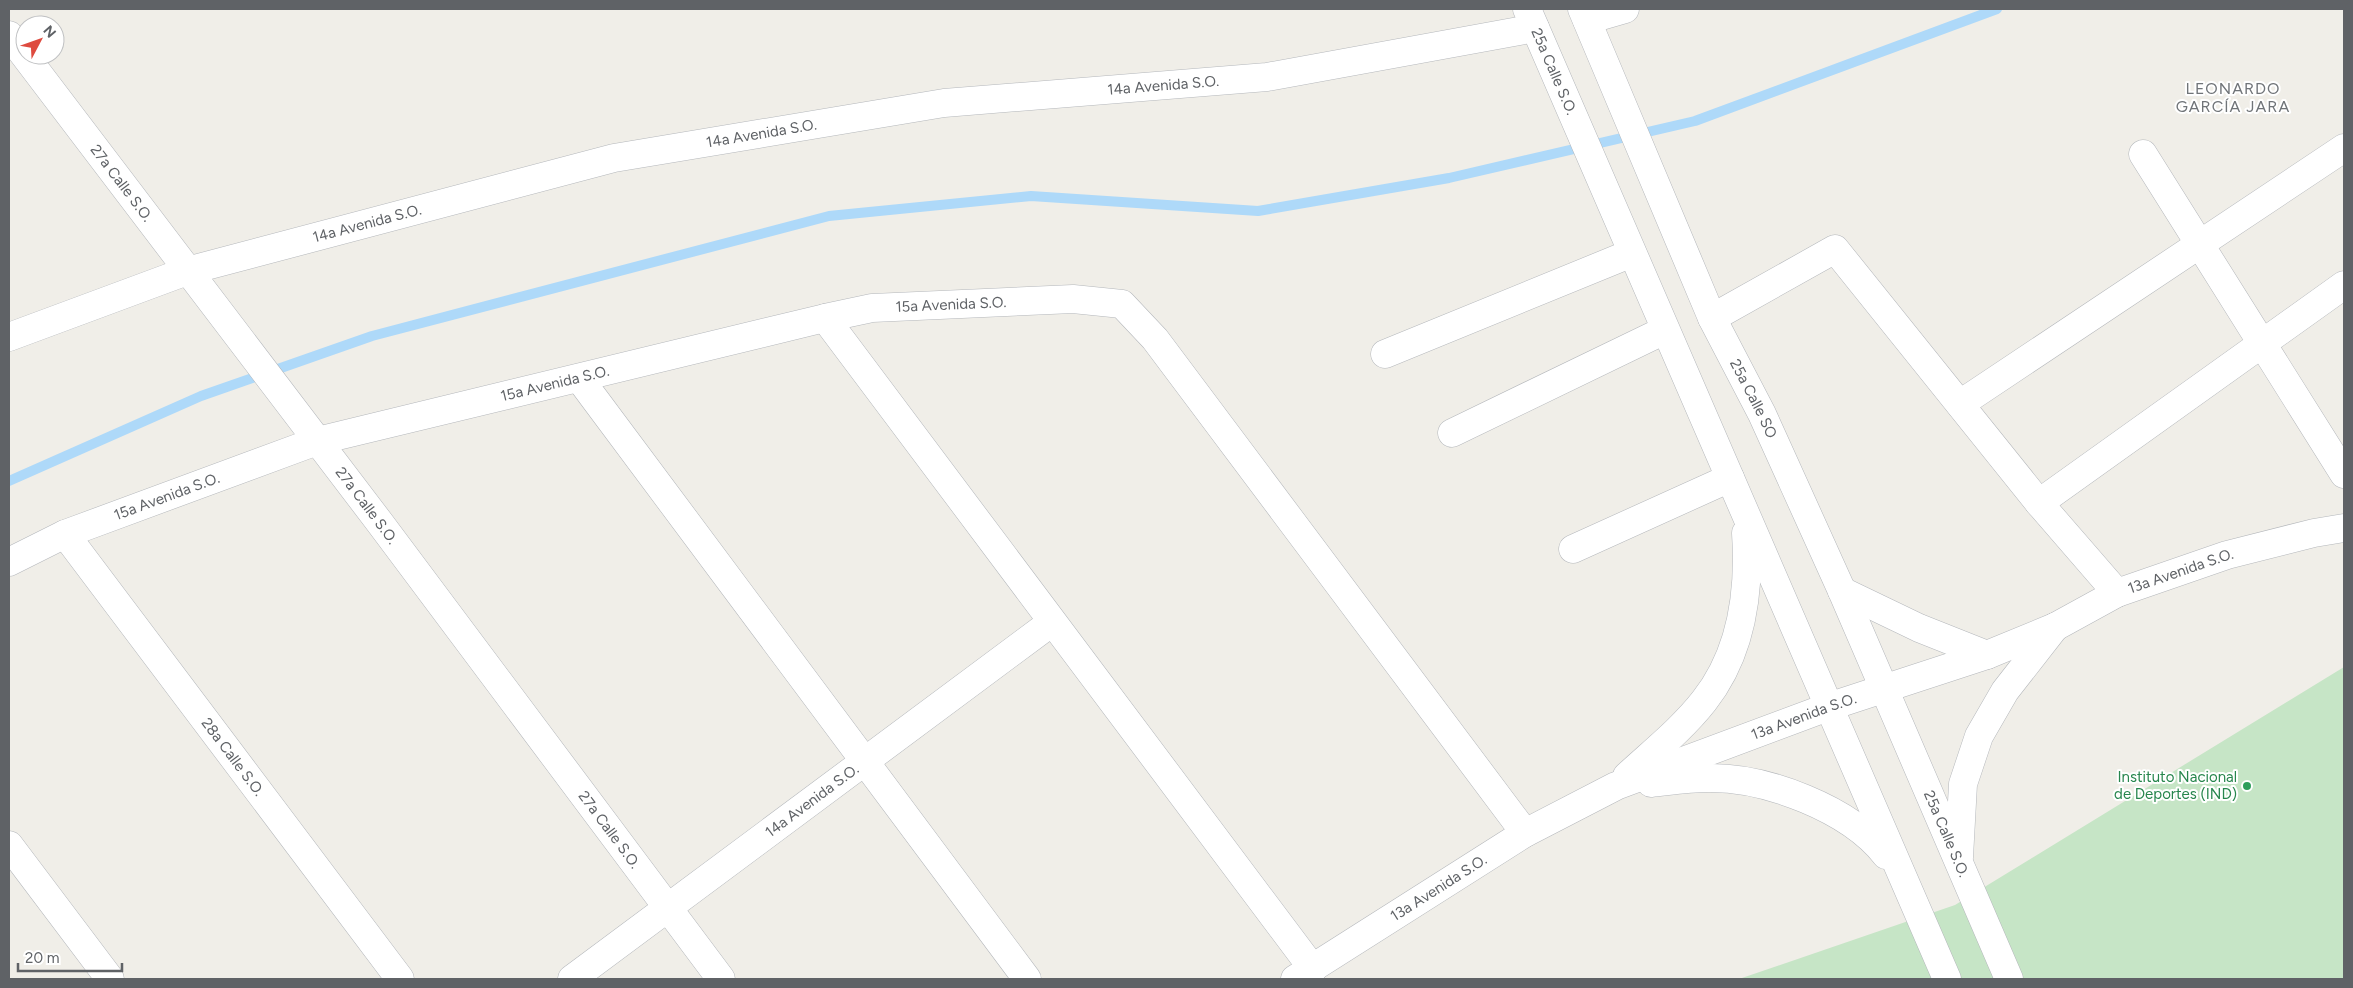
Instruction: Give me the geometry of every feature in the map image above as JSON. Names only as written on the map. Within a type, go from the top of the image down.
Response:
[{"type":"street","points":[[1584,14],[1626,9]]},
{"type":"street","name":"25a Calle SO","points":[[1584,14],[1712,318],[1762,414],[1884,688]]},
{"type":"street","name":"25a Calle S.O.","points":[[1531,19],[1582,133],[1632,253]]},
{"type":"street","name":"14a Avenida S.O.","points":[[9,337],[187,271],[614,158],[944,103],[1267,77],[1531,19]]},
{"type":"street","name":"27a Calle S.O.","points":[[9,36],[317,441],[721,979]]},
{"type":"street","points":[[1960,404],[2344,148]]},
{"type":"street","points":[[2142,154],[2344,474]]},
{"type":"street","points":[[1712,318],[1835,249],[2039,503],[2117,593]]},
{"type":"street","points":[[1385,354],[1632,253],[1947,979]]},
{"type":"street","points":[[2039,503],[2344,285]]},
{"type":"street","name":"15a Avenida S.O.","points":[[9,562],[65,534],[317,441],[825,318],[872,308],[1073,299],[1122,304],[1154,339],[1525,834]]},
{"type":"street","points":[[825,318],[1052,622],[1304,974]]},
{"type":"street","points":[[1452,433],[1665,330]]},
{"type":"street","points":[[579,378],[1028,979]]},
{"type":"street","points":[[1573,549],[1730,478]]},
{"type":"street","points":[[1616,786],[1676,732],[1704,700],[1729,658],[1746,603],[1748,566],[1745,517]]},
{"type":"street","name":"13a Avenida S.O.","points":[[1304,974],[1525,834],[1616,786],[1828,707],[1987,655],[2055,627],[2117,593],[2227,555],[2314,533],[2344,528]]},
{"type":"street","name":"28a Calle S.O.","points":[[65,534],[400,979]]},
{"type":"street","points":[[1842,591],[1919,628],[1987,655]]},
{"type":"street","name":"14a Avenida S.O.","points":[[572,979],[1052,622]]},
{"type":"street","points":[[1958,864],[1963,784],[1979,736],[2005,691],[2055,627]]},
{"type":"street","name":"25a Calle S.O.","points":[[1884,688],[1958,864],[2010,979]]},
{"type":"street","points":[[1616,786],[1710,778],[1780,790],[1833,810],[1860,828],[1880,847],[1905,879]]},
{"type":"street","points":[[9,845],[110,979]]},
{"type":"green space","name":"Instituto Nacional de Deportes (IND)","points":[[2344,667],[2344,979],[1739,979],[1955,905]]},
{"type":"waterway","points":[[9,481],[201,396],[372,336],[829,216],[1031,196],[1258,211],[1449,178],[1695,121],[1997,9]]},
{"type":"place","name":"Instituto Nacional de Deportes (IND)","points":[[2247,786]]},
{"type":"district","name":"LEONARDO GARCÍA JARA","points":[[2233,97]]}]
